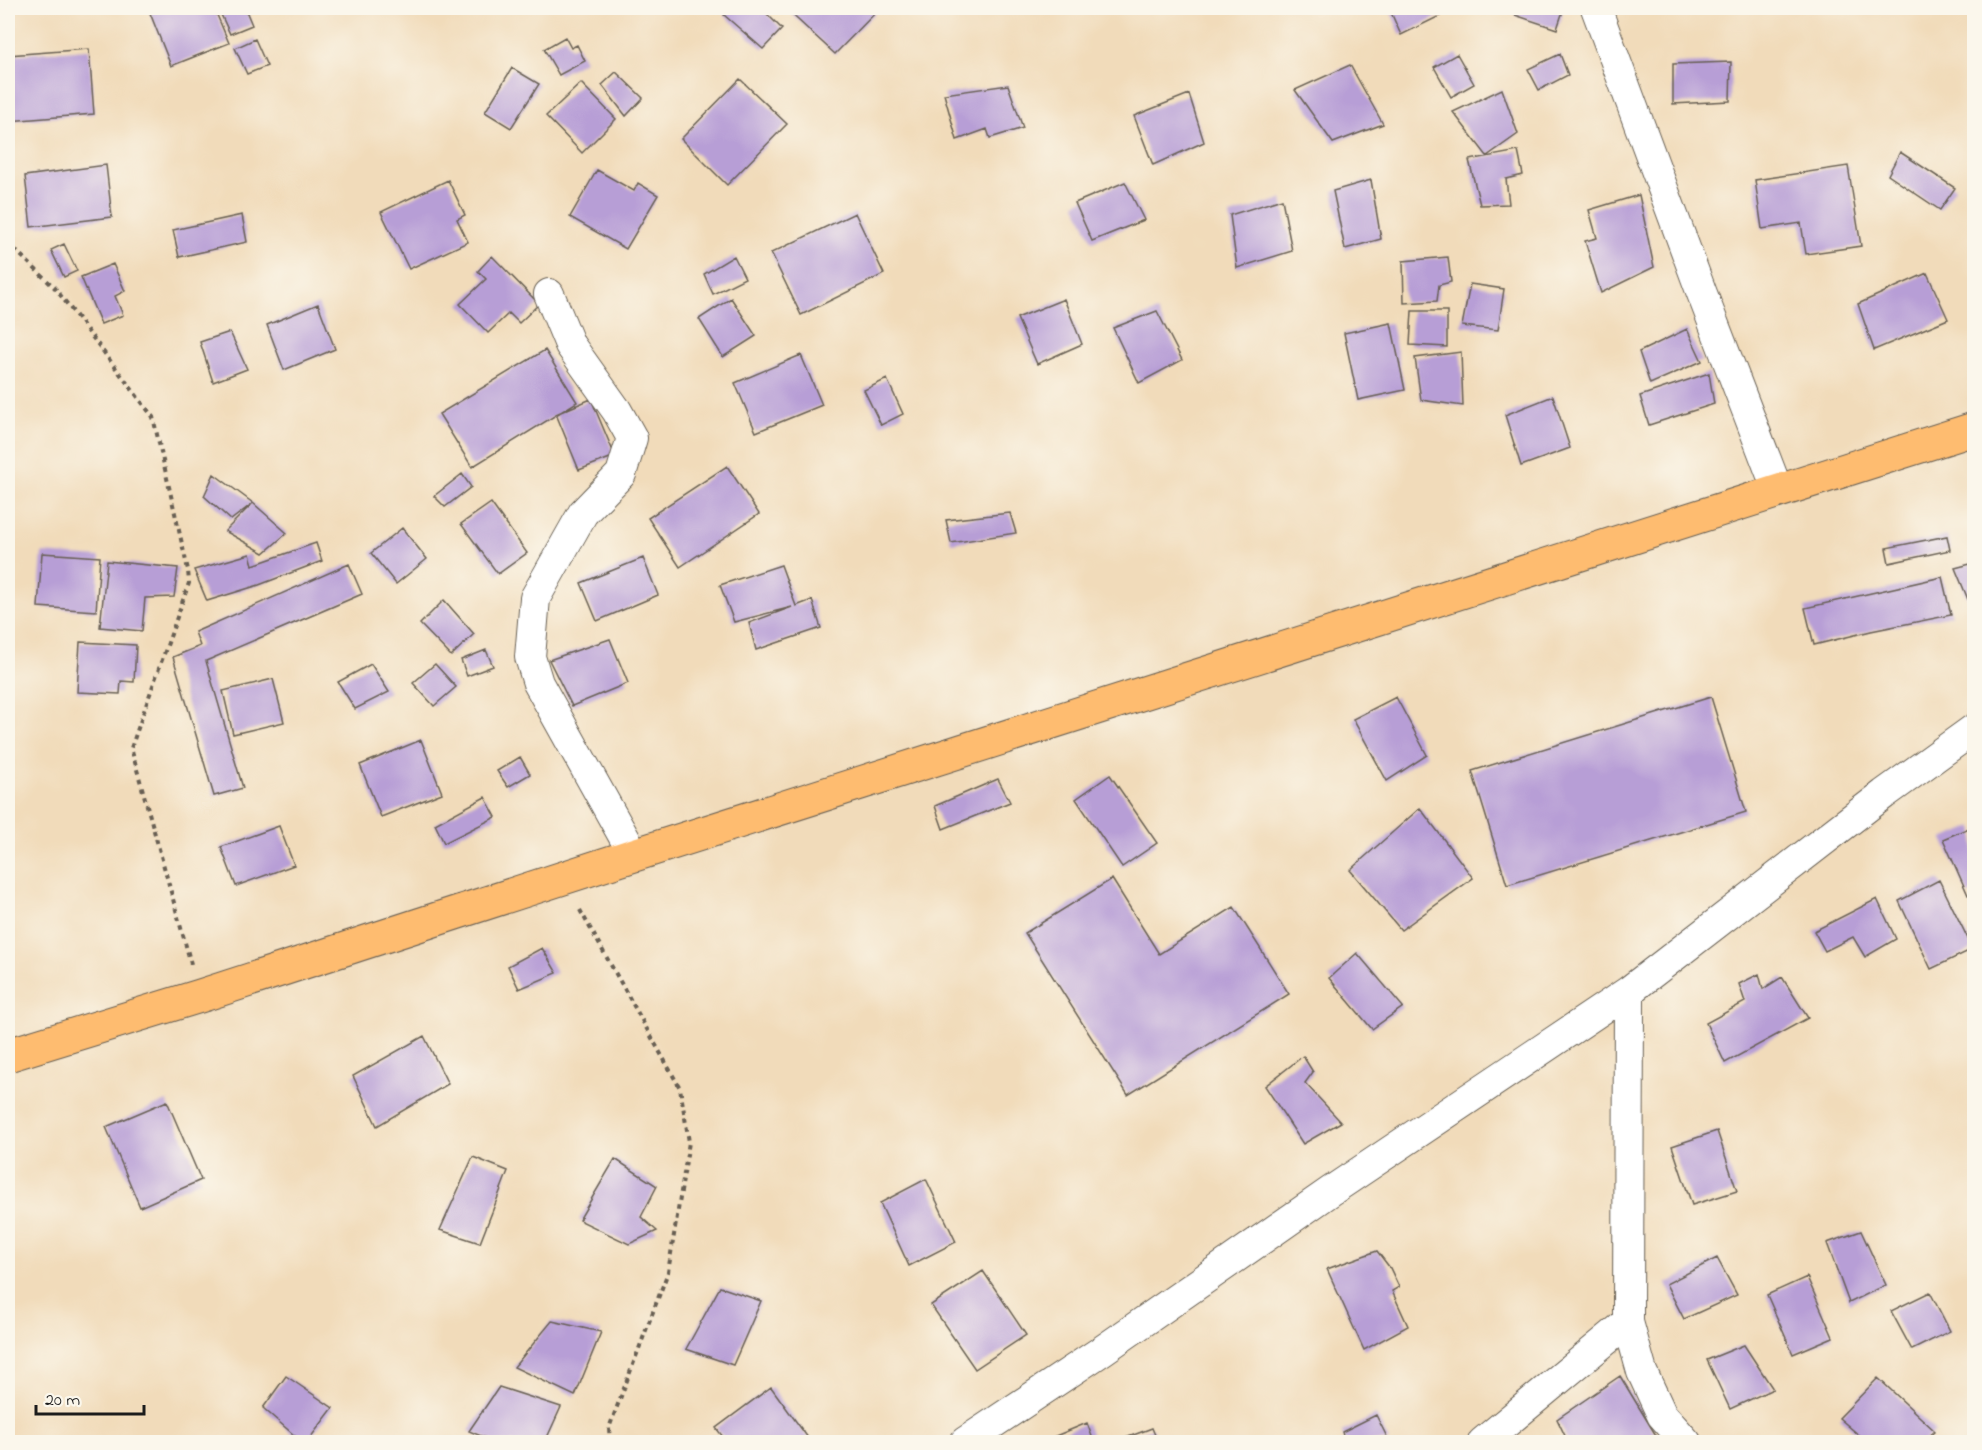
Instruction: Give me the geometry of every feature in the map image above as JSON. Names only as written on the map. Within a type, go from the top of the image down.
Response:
[{"type":"highway","points":[[8,1055],[200,996],[634,855],[1974,429]]},
{"type":"street","points":[[1596,8],[1778,491]]},
{"type":"street","points":[[549,294],[570,345],[617,411],[632,438],[621,474],[583,513],[535,598],[530,657],[538,683],[634,855]]},
{"type":"street","points":[[965,1443],[1341,1184],[1629,991],[1884,794],[1974,729]]},
{"type":"street","points":[[1629,991],[1628,1323],[1647,1383],[1662,1414],[1686,1443]]},
{"type":"street","points":[[1483,1443],[1628,1323]]},
{"type":"path","points":[[8,243],[55,288],[153,417],[188,570],[189,584],[131,748],[200,996]]},
{"type":"path","points":[[563,879],[680,1088],[689,1142],[668,1272],[609,1428],[610,1443]]},
{"type":"building","points":[[148,8],[214,8],[229,43],[171,66]]},
{"type":"building","points":[[218,8],[251,8],[252,10],[247,13],[252,25],[230,34]]},
{"type":"building","points":[[730,8],[761,8],[782,29],[763,49],[724,15]]},
{"type":"building","points":[[785,8],[880,8],[835,54]]},
{"type":"building","points":[[1389,8],[1451,8],[1452,10],[1401,35]]},
{"type":"building","points":[[1517,8],[1564,8],[1557,29],[1515,15]]},
{"type":"building","points":[[565,37],[571,48],[577,45],[585,61],[559,75],[544,49]]},
{"type":"building","points":[[255,39],[267,66],[247,74],[235,48]]},
{"type":"building","points":[[89,49],[94,114],[8,121],[8,55]]},
{"type":"building","points":[[1457,54],[1474,84],[1451,97],[1434,67]]},
{"type":"building","points":[[1560,54],[1568,75],[1539,90],[1528,69]]},
{"type":"building","points":[[1731,62],[1730,101],[1673,104],[1673,64]]},
{"type":"building","points":[[1350,65],[1383,124],[1333,143],[1295,90]]},
{"type":"building","points":[[512,68],[539,84],[511,128],[485,112]]},
{"type":"building","points":[[616,72],[643,98],[626,116],[602,85]]},
{"type":"building","points":[[740,79],[787,124],[727,185],[681,139]]},
{"type":"building","points":[[581,83],[616,119],[582,153],[546,116]]},
{"type":"building","points":[[1008,85],[1023,128],[990,138],[987,129],[957,140],[944,94]]},
{"type":"building","points":[[1502,89],[1518,134],[1487,156],[1453,112]]},
{"type":"building","points":[[1189,94],[1204,142],[1153,165],[1134,116]]},
{"type":"building","points":[[1518,151],[1523,175],[1506,179],[1509,204],[1480,205],[1469,160]]},
{"type":"building","points":[[1900,152],[1955,188],[1940,210],[1888,175]]},
{"type":"building","points":[[106,165],[112,217],[31,227],[25,176]]},
{"type":"building","points":[[1848,166],[1861,246],[1806,254],[1801,223],[1762,229],[1755,180]]},
{"type":"building","points":[[597,170],[634,191],[638,183],[658,195],[626,249],[570,217]]},
{"type":"building","points":[[448,180],[465,215],[457,219],[468,242],[409,269],[381,212]]},
{"type":"building","points":[[1371,180],[1381,239],[1345,249],[1333,191]]},
{"type":"building","points":[[1125,182],[1144,220],[1092,241],[1075,203]]},
{"type":"building","points":[[1639,195],[1654,267],[1601,293],[1585,241],[1597,238],[1589,210]]},
{"type":"building","points":[[1282,199],[1292,251],[1237,268],[1230,215]]},
{"type":"building","points":[[855,213],[884,274],[801,315],[771,253]]},
{"type":"building","points":[[242,215],[247,242],[179,257],[173,230]]},
{"type":"building","points":[[64,244],[77,271],[64,277],[51,250]]},
{"type":"building","points":[[492,256],[539,304],[519,323],[509,313],[488,333],[460,304],[486,279],[478,271]]},
{"type":"building","points":[[734,256],[745,278],[713,294],[704,274]]},
{"type":"building","points":[[1448,257],[1451,282],[1439,285],[1437,301],[1404,303],[1403,261]]},
{"type":"building","points":[[113,264],[125,291],[115,296],[123,315],[101,324],[81,277]]},
{"type":"building","points":[[1927,273],[1948,319],[1874,350],[1858,304]]},
{"type":"building","points":[[1470,284],[1504,289],[1498,330],[1462,326]]},
{"type":"building","points":[[731,298],[756,336],[723,357],[699,319]]},
{"type":"building","points":[[1064,299],[1082,344],[1037,364],[1017,318]]},
{"type":"building","points":[[318,304],[335,349],[284,370],[267,325]]},
{"type":"building","points":[[1157,311],[1182,360],[1139,383],[1113,328]]},
{"type":"building","points":[[1412,311],[1447,311],[1447,347],[1410,345]]},
{"type":"building","points":[[1391,323],[1405,390],[1358,400],[1344,333]]},
{"type":"building","points":[[1687,329],[1702,361],[1650,384],[1639,352]]},
{"type":"building","points":[[230,332],[247,369],[213,382],[200,342]]},
{"type":"building","points":[[545,350],[577,402],[472,467],[439,414]]},
{"type":"building","points":[[1461,352],[1463,406],[1421,400],[1415,358]]},
{"type":"building","points":[[801,355],[822,405],[756,432],[735,383]]},
{"type":"building","points":[[1709,373],[1714,404],[1649,425],[1640,396]]},
{"type":"building","points":[[887,379],[903,414],[881,425],[864,390]]},
{"type":"building","points":[[1553,396],[1570,448],[1521,466],[1505,415]]},
{"type":"building","points":[[591,399],[615,456],[579,470],[556,414]]},
{"type":"building","points":[[727,466],[759,514],[680,567],[648,518]]},
{"type":"building","points":[[214,474],[253,503],[231,520],[204,496]]},
{"type":"building","points":[[462,474],[471,487],[445,507],[434,496]]},
{"type":"building","points":[[253,503],[287,533],[264,553],[225,531]]},
{"type":"building","points":[[491,503],[527,553],[498,574],[461,524]]},
{"type":"building","points":[[1010,513],[1016,533],[951,543],[946,520]]},
{"type":"building","points":[[402,528],[427,559],[396,584],[371,553]]},
{"type":"building","points":[[1947,536],[1950,550],[1889,563],[1886,548]]},
{"type":"building","points":[[316,543],[322,561],[259,585],[207,601],[194,570],[250,554],[253,565]]},
{"type":"building","points":[[42,553],[100,557],[96,611],[38,607]]},
{"type":"building","points":[[643,558],[658,595],[597,621],[581,583]]},
{"type":"building","points":[[107,561],[178,568],[174,597],[145,598],[142,631],[100,627]]},
{"type":"building","points":[[1974,563],[1974,608],[1972,609],[1955,568]]},
{"type":"building","points":[[349,564],[362,594],[206,661],[243,788],[214,796],[173,657],[200,646],[195,632]]},
{"type":"building","points":[[781,565],[796,606],[812,600],[821,628],[756,650],[749,623],[792,607],[734,622],[720,585]]},
{"type":"building","points":[[1942,577],[1951,615],[1814,645],[1805,608]]},
{"type":"building","points":[[444,600],[474,634],[451,656],[420,624]]},
{"type":"building","points":[[610,639],[628,683],[572,706],[549,660]]},
{"type":"building","points":[[80,642],[136,645],[134,682],[121,681],[120,694],[77,692]]},
{"type":"building","points":[[486,650],[493,666],[467,676],[461,660]]},
{"type":"building","points":[[371,664],[389,692],[355,709],[338,682]]},
{"type":"building","points":[[435,664],[456,687],[434,706],[413,683]]},
{"type":"building","points":[[273,679],[284,722],[233,734],[223,691]]},
{"type":"building","points":[[1396,697],[1427,755],[1387,781],[1353,719]]},
{"type":"building","points":[[1711,697],[1746,812],[1507,885],[1472,771]]},
{"type":"building","points":[[421,740],[442,793],[381,817],[360,765]]},
{"type":"building","points":[[520,757],[530,774],[508,787],[497,771]]},
{"type":"building","points":[[1110,775],[1157,843],[1122,867],[1076,799]]},
{"type":"building","points":[[998,779],[1010,802],[943,829],[935,806]]},
{"type":"building","points":[[485,797],[496,817],[444,843],[435,824]]},
{"type":"building","points":[[1420,808],[1473,878],[1401,930],[1350,870]]},
{"type":"building","points":[[279,826],[294,865],[236,886],[221,847]]},
{"type":"building","points":[[1974,826],[1974,892],[1968,895],[1943,839]]},
{"type":"building","points":[[1112,879],[1159,954],[1234,907],[1289,994],[1128,1095],[1025,933]]},
{"type":"building","points":[[1939,880],[1973,949],[1931,969],[1899,901]]},
{"type":"building","points":[[1877,899],[1896,939],[1865,957],[1853,937],[1825,951],[1814,931]]},
{"type":"building","points":[[542,948],[557,973],[519,989],[508,966]]},
{"type":"building","points":[[1357,953],[1403,1007],[1372,1029],[1329,978]]},
{"type":"building","points":[[1759,974],[1763,989],[1782,977],[1808,1018],[1725,1063],[1706,1023],[1745,1002],[1739,984]]},
{"type":"building","points":[[424,1036],[448,1084],[377,1126],[353,1076]]},
{"type":"building","points":[[1303,1056],[1313,1072],[1305,1083],[1341,1122],[1303,1144],[1265,1086]]},
{"type":"building","points":[[167,1101],[201,1180],[140,1207],[106,1127]]},
{"type":"building","points":[[1717,1131],[1737,1191],[1692,1205],[1672,1146]]},
{"type":"building","points":[[473,1157],[508,1171],[480,1243],[440,1230]]},
{"type":"building","points":[[615,1159],[657,1186],[641,1217],[657,1231],[629,1244],[579,1220]]},
{"type":"building","points":[[926,1179],[956,1242],[909,1266],[880,1203]]},
{"type":"building","points":[[1861,1231],[1886,1285],[1849,1303],[1827,1243]]},
{"type":"building","points":[[1377,1251],[1390,1268],[1399,1287],[1392,1291],[1408,1326],[1364,1350],[1327,1269]]},
{"type":"building","points":[[1717,1258],[1737,1295],[1684,1319],[1666,1284]]},
{"type":"building","points":[[983,1271],[1026,1335],[975,1369],[931,1305]]},
{"type":"building","points":[[1807,1277],[1833,1337],[1793,1354],[1767,1295]]},
{"type":"building","points":[[720,1287],[761,1301],[733,1365],[686,1349]]},
{"type":"building","points":[[1930,1292],[1950,1331],[1912,1350],[1891,1311]]},
{"type":"building","points":[[552,1321],[601,1332],[575,1396],[514,1367]]},
{"type":"building","points":[[1744,1345],[1773,1389],[1730,1409],[1707,1360]]},
{"type":"building","points":[[286,1376],[333,1408],[307,1442],[302,1442],[263,1408]]},
{"type":"building","points":[[1620,1376],[1660,1442],[1568,1442],[1557,1419]]},
{"type":"building","points":[[1878,1378],[1935,1431],[1923,1442],[1867,1442],[1839,1418]]},
{"type":"building","points":[[499,1387],[561,1407],[545,1442],[495,1442],[469,1431]]},
{"type":"building","points":[[771,1387],[811,1442],[727,1442],[716,1428]]},
{"type":"building","points":[[1376,1415],[1389,1441],[1345,1442],[1342,1432]]},
{"type":"building","points":[[1087,1423],[1094,1442],[1041,1442]]},
{"type":"building","points":[[1152,1428],[1158,1442],[1115,1442]]}]
